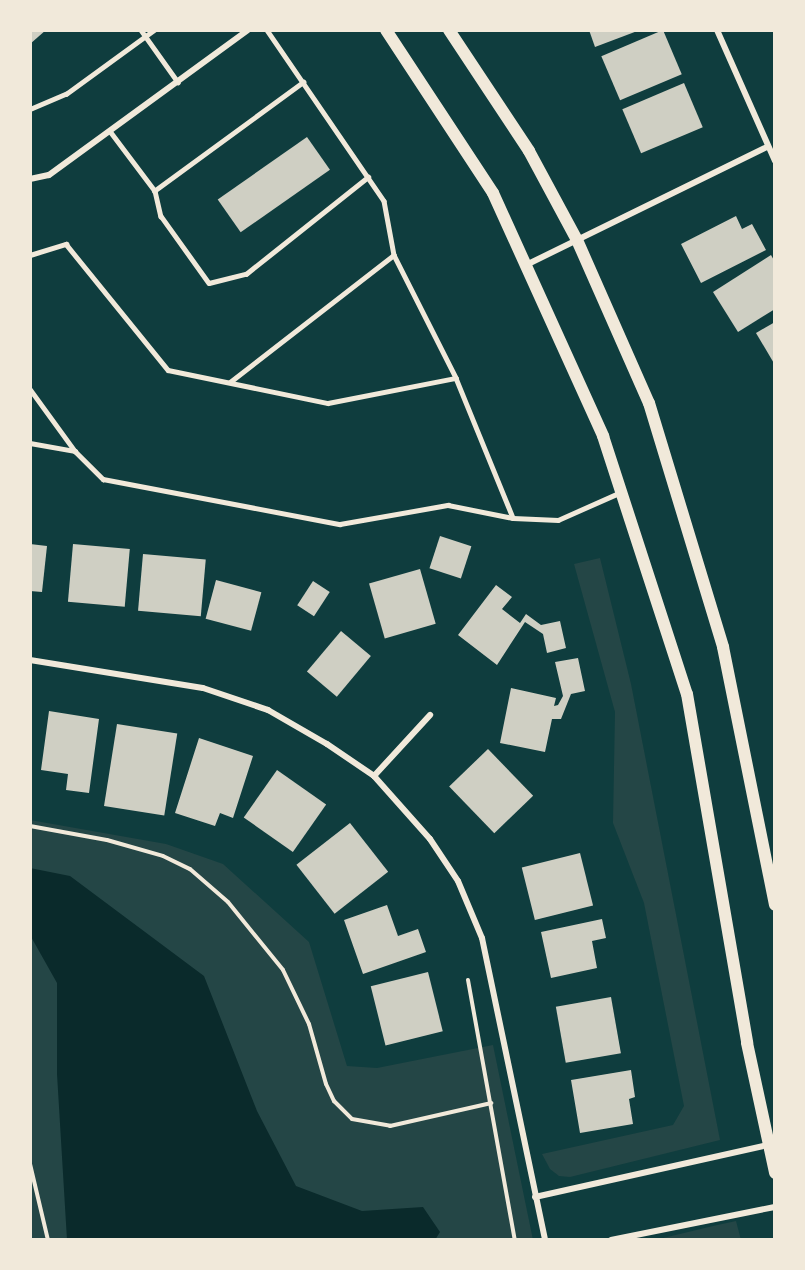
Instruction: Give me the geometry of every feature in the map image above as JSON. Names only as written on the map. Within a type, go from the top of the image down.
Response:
[{"type":"main road","points":[[386,30],[493,193],[603,436],[687,694],[746,1038],[775,1173]]},
{"type":"main road","points":[[449,30],[529,151],[577,240],[649,403],[723,647],[775,905]]},
{"type":"street","points":[[30,179],[48,175],[248,30]]},
{"type":"street","points":[[717,30],[775,161]]},
{"type":"street","points":[[526,265],[767,147]]},
{"type":"street","points":[[30,660],[203,688],[268,710],[374,776],[430,839],[469,905],[490,974],[545,1240]]},
{"type":"street","points":[[374,776],[430,715]]},
{"type":"street","points":[[536,1197],[769,1144]]},
{"type":"street","points":[[611,1240],[775,1207]]},
{"type":"lane","points":[[141,30],[178,82]]},
{"type":"lane","points":[[30,109],[66,94],[154,30]]},
{"type":"lane","points":[[267,30],[384,201],[394,255],[456,378],[513,518]]},
{"type":"lane","points":[[155,191],[304,82]]},
{"type":"lane","points":[[110,131],[155,191],[161,216],[209,283],[246,274],[368,177]]},
{"type":"lane","points":[[30,255],[66,244],[168,370],[328,403],[456,378]]},
{"type":"lane","points":[[229,382],[394,255]]},
{"type":"lane","points":[[30,389],[75,451],[103,480],[340,524],[448,505],[513,518],[558,520],[621,492]]},
{"type":"lane","points":[[30,443],[75,451]]},
{"type":"path","points":[[30,826],[106,840],[163,856],[190,869],[228,902],[283,970],[309,1024],[326,1084],[334,1101],[352,1119],[390,1126],[491,1104]]},
{"type":"path","points":[[468,980],[514,1240]]},
{"type":"path","points":[[30,1164],[48,1240]]},
{"type":"shaded area","points":[[600,558],[631,684],[720,1140],[570,1177],[559,1176],[550,1169],[542,1154],[673,1125],[684,1106],[644,903],[613,823],[615,712],[574,564]]},
{"type":"shaded area","points":[[30,820],[166,844],[223,864],[309,942],[347,1066],[377,1068],[493,1045],[533,1240],[30,1240]]},
{"type":"shaded area","points":[[30,868],[70,876],[204,976],[257,1111],[296,1186],[362,1211],[423,1207],[440,1232],[435,1240],[67,1240],[57,1074],[57,983],[30,935]]},
{"type":"shaded area","points":[[736,1221],[741,1240],[655,1240],[713,1226]]},
{"type":"building","points":[[30,30],[46,30],[30,44]]},
{"type":"building","points":[[589,30],[640,30],[595,47]]},
{"type":"building","points":[[663,30],[682,74],[620,100],[601,56]]},
{"type":"building","points":[[684,83],[703,127],[641,153],[622,109]]},
{"type":"building","points":[[307,137],[330,170],[241,232],[218,200]]},
{"type":"building","points":[[736,216],[742,229],[752,224],[766,250],[701,283],[681,244]]},
{"type":"building","points":[[771,255],[775,262],[775,309],[738,332],[713,292]]},
{"type":"building","points":[[775,322],[775,365],[756,333]]},
{"type":"building","points":[[440,536],[471,546],[461,579],[429,568]]},
{"type":"building","points":[[30,544],[47,546],[42,592],[30,591]]},
{"type":"building","points":[[73,544],[130,549],[125,607],[68,602]]},
{"type":"building","points":[[143,554],[206,559],[201,616],[138,611]]},
{"type":"building","points":[[420,569],[436,624],[385,638],[369,584]]},
{"type":"building","points":[[216,580],[261,592],[251,631],[206,619]]},
{"type":"building","points":[[313,581],[330,592],[314,616],[297,605]]},
{"type":"building","points":[[496,585],[512,597],[502,609],[520,623],[526,614],[541,625],[560,621],[566,648],[547,653],[543,634],[525,622],[497,665],[458,635]]},
{"type":"building","points":[[341,631],[371,656],[337,697],[307,672]]},
{"type":"building","points":[[578,658],[585,691],[571,694],[561,719],[552,719],[545,752],[500,743],[511,688],[556,698],[554,706],[558,705],[563,696],[555,662]]},
{"type":"building","points":[[49,711],[99,719],[89,793],[66,790],[68,774],[41,770]]},
{"type":"building","points":[[117,724],[177,734],[164,816],[104,806]]},
{"type":"building","points":[[199,738],[253,756],[233,818],[220,813],[215,826],[175,813]]},
{"type":"building","points":[[488,749],[533,796],[494,833],[449,787]]},
{"type":"building","points":[[277,770],[326,804],[293,852],[244,818]]},
{"type":"building","points":[[350,823],[388,872],[335,914],[296,865]]},
{"type":"building","points":[[580,853],[593,905],[535,920],[522,868]]},
{"type":"building","points":[[387,905],[398,936],[418,929],[426,952],[363,974],[344,920]]},
{"type":"building","points":[[602,919],[606,938],[592,941],[597,968],[551,978],[541,932]]},
{"type":"building","points":[[428,972],[443,1031],[386,1045],[371,986]]},
{"type":"building","points":[[611,997],[621,1053],[566,1063],[556,1007]]},
{"type":"building","points":[[631,1070],[635,1097],[629,1099],[633,1124],[580,1133],[571,1080]]}]
